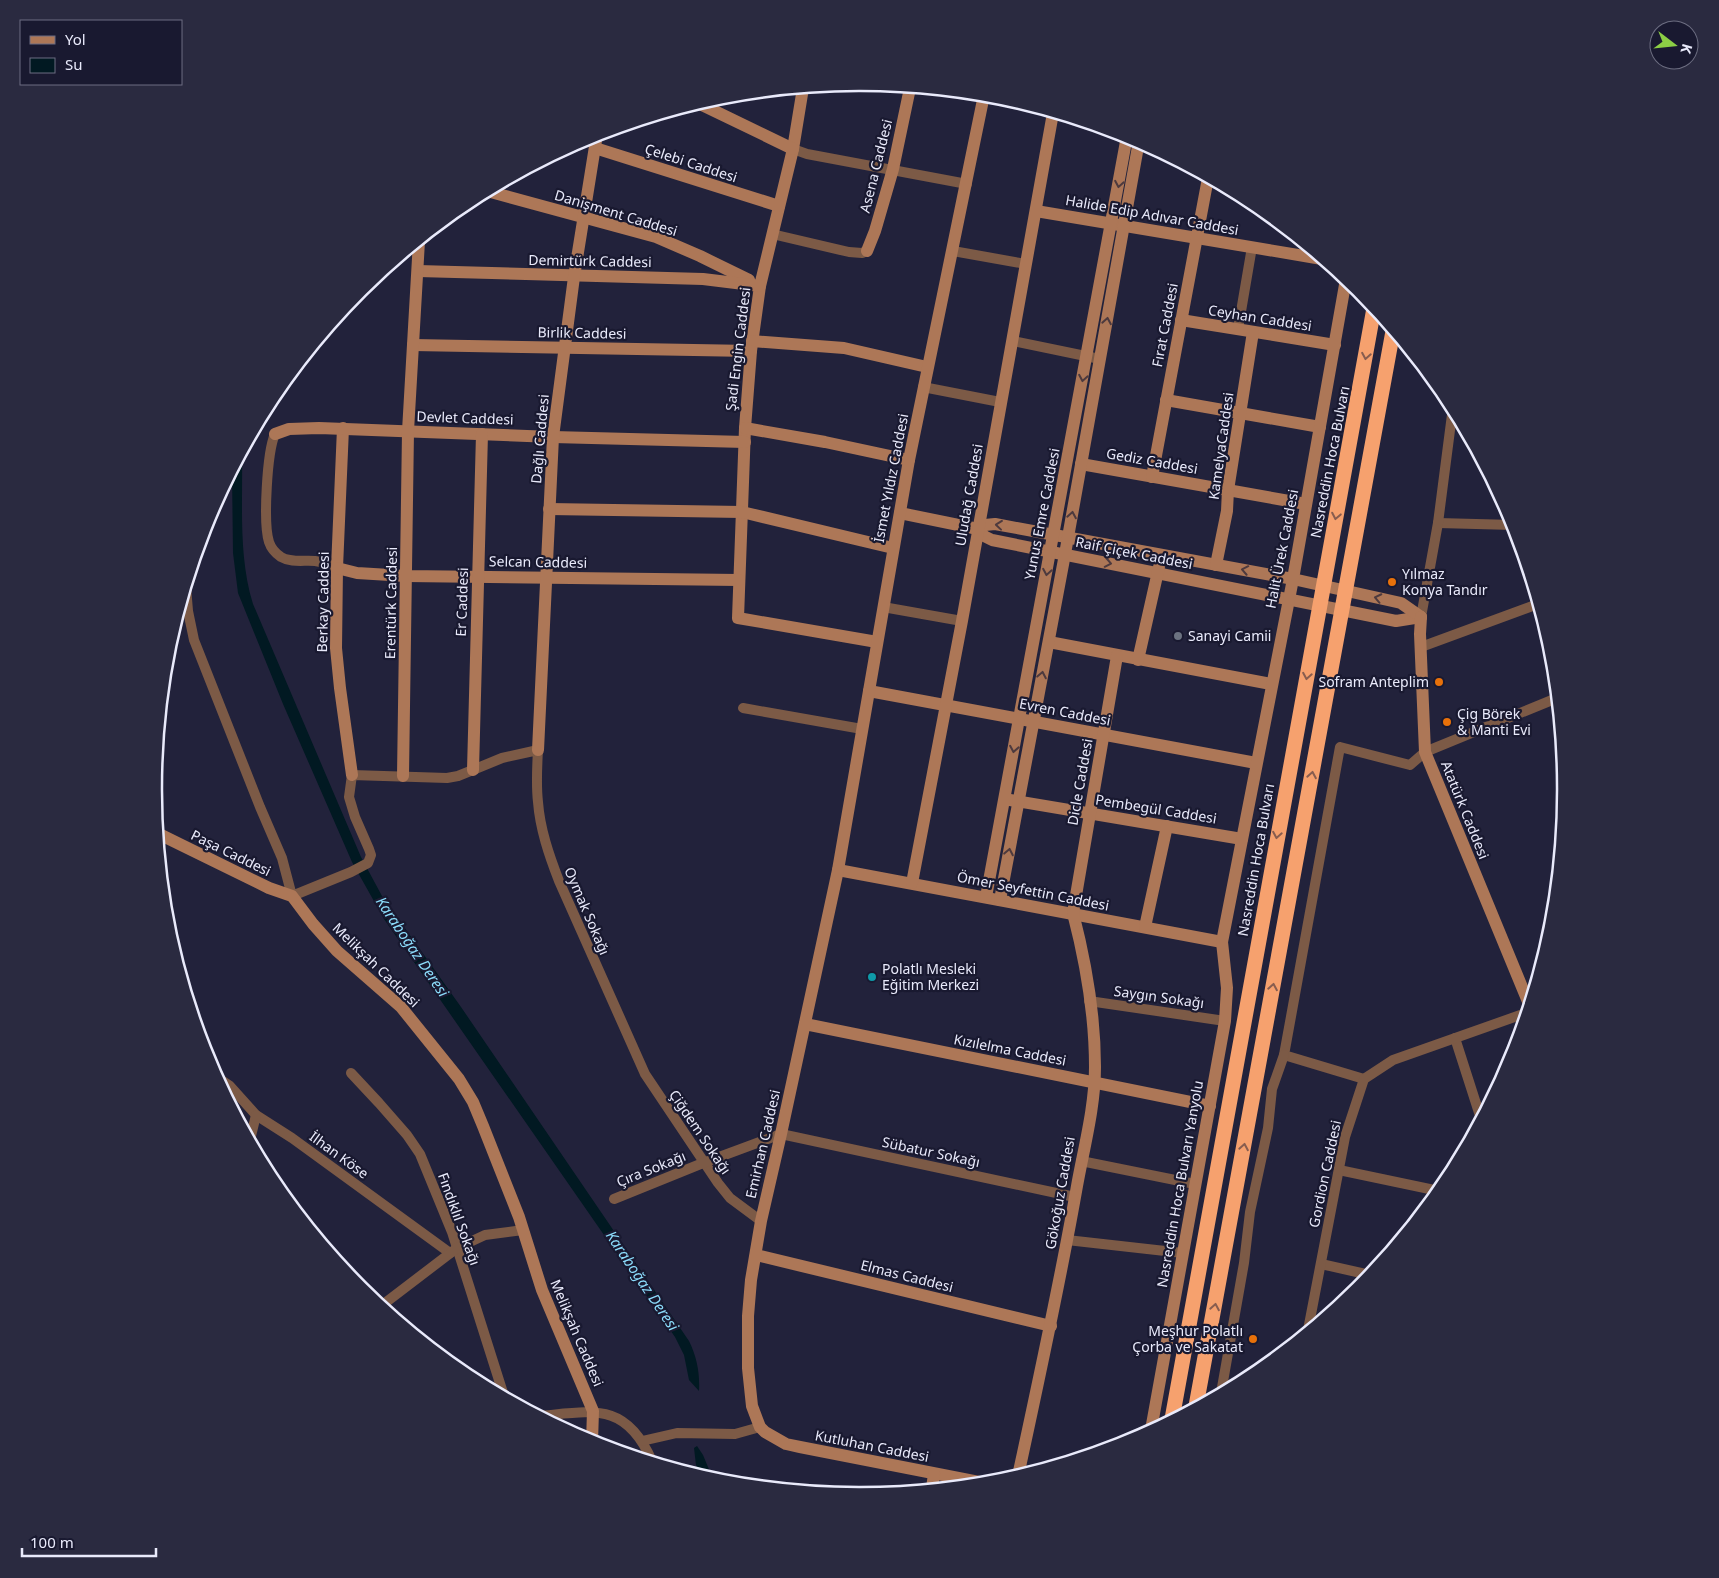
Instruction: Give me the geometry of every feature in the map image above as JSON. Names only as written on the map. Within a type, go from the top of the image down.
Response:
[{"type":"highway","name":"Nasreddin Hoca Bulvarı","points":[[1173,1412],[1372,317]]},
{"type":"highway","points":[[1197,1399],[1392,338]]},
{"type":"street","name":"Asena Caddesi","points":[[867,251],[875,231],[893,169],[909,93]]},
{"type":"street","name":"Şadi Engin Caddesi","points":[[802,94],[793,149],[760,286],[751,346],[744,442],[738,618],[877,642]]},
{"type":"street","name":"İsmet Yıldız Caddesi","points":[[838,870],[909,460],[983,103]]},
{"type":"street","points":[[709,108],[807,154],[967,184]]},
{"type":"street","name":"Uludağ Caddesi","points":[[912,883],[962,621],[1052,119]]},
{"type":"street","name":"Dağlı Caddesi","points":[[538,750],[553,437],[574,277],[596,143]]},
{"type":"street","name":"Yunus Emre Caddesi","points":[[1000,900],[1100,359],[1118,225],[1126,144]]},
{"type":"street","name":"Çelebi Caddesi","points":[[595,148],[779,206]]},
{"type":"street","name":"Yunus Emre Caddesi","points":[[986,897],[1087,356],[1137,149]]},
{"type":"street","name":"Fırat Caddesi","points":[[1152,477],[1207,184]]},
{"type":"street","name":"Danişment Caddesi","points":[[497,194],[656,237],[760,286]]},
{"type":"street","name":"Halide Edip Adıvar Caddesi","points":[[1036,210],[1312,257]]},
{"type":"street","points":[[772,234],[849,252],[862,253],[867,251]]},
{"type":"street","points":[[1238,329],[1252,247]]},
{"type":"street","name":"Erentürk Caddesi","points":[[403,776],[408,431],[419,248]]},
{"type":"street","points":[[952,251],[1026,264]]},
{"type":"street","name":"Demirtürk Caddesi","points":[[418,271],[574,277],[703,279],[760,286]]},
{"type":"street","name":"Halit Ürek Caddesi","points":[[1222,942],[1292,579],[1345,288]]},
{"type":"street","name":"Ceyhan Caddesi","points":[[1181,320],[1335,345]]},
{"type":"street","name":"KamelyaCaddesi","points":[[1216,565],[1227,511],[1228,490],[1253,332]]},
{"type":"street","points":[[1013,341],[1100,359]]},
{"type":"street","name":"Birlik Caddesi","points":[[413,345],[565,348],[797,346],[844,348],[927,367]]},
{"type":"street","points":[[923,387],[1000,402]]},
{"type":"street","points":[[1166,400],[1320,427]]},
{"type":"street","points":[[1421,617],[1438,523],[1451,419]]},
{"type":"street","name":"Devlet Caddesi","points":[[275,434],[298,428],[343,428],[553,437],[744,442]]},
{"type":"street","name":"Berkay Caddesi","points":[[343,428],[337,568],[337,662],[352,775]]},
{"type":"street","points":[[745,428],[816,440],[909,460]]},
{"type":"street","points":[[275,434],[270,450],[268,489],[267,527],[271,548],[281,557],[291,560],[316,561],[337,568]]},
{"type":"street","name":"Er Caddesi","points":[[472,770],[482,434]]},
{"type":"street","name":"Gediz Caddesi","points":[[1081,464],[1306,504]]},
{"type":"street","points":[[549,509],[742,512],[893,548]]},
{"type":"street","name":"Raif Çiçek Caddesi","points":[[900,513],[978,529],[984,536],[992,540],[1320,606],[1396,621],[1421,617]]},
{"type":"street","points":[[1438,523],[1505,525]]},
{"type":"street","name":"Raif Çiçek Caddesi","points":[[978,529],[985,525],[995,524],[1292,579],[1401,603],[1421,617]]},
{"type":"street","points":[[1138,660],[1162,555]]},
{"type":"street","name":"Selcan Caddesi","points":[[337,568],[357,573],[406,576],[739,580]]},
{"type":"street","name":"Melikşah Caddesi","points":[[187,603],[194,640],[282,858],[292,896],[312,924],[337,951],[381,988],[405,1012],[459,1079],[476,1110],[523,1230],[542,1290],[593,1411]]},
{"type":"street","points":[[1421,647],[1532,606]]},
{"type":"street","points":[[883,607],[962,621]]},
{"type":"street","name":"Atatürk Caddesi","points":[[1421,617],[1425,752],[1525,995]]},
{"type":"street","points":[[1049,642],[1271,684]]},
{"type":"street","name":"Dicle Caddesi","points":[[1073,913],[1117,656]]},
{"type":"street","name":"Evren Caddesi","points":[[868,691],[1256,763]]},
{"type":"street","points":[[1223,1384],[1244,1263],[1250,1212],[1268,1128],[1272,1088],[1284,1055],[1340,747],[1410,766],[1425,752],[1551,700]]},
{"type":"street","points":[[743,708],[862,729]]},
{"type":"street","points":[[292,896],[368,863],[371,855],[349,797],[352,775],[447,778],[458,776],[502,758],[538,750]]},
{"type":"street","name":"Oymak Sokağı","points":[[538,750],[538,802],[549,854],[559,881],[644,1074]]},
{"type":"street","name":"Pembegül Caddesi","points":[[1005,800],[1242,838]]},
{"type":"street","points":[[1145,927],[1167,826]]},
{"type":"street","name":"Paşa Caddesi","points":[[163,836],[269,888],[292,896]]},
{"type":"street","name":"Ömer Seyfettin Caddesi","points":[[838,870],[1222,942]]},
{"type":"street","name":"Emirhan Caddesi","points":[[760,1427],[752,1406],[748,1368],[749,1306],[756,1256],[761,1221],[782,1134],[838,870]]},
{"type":"street","name":"Gökoğuz Caddesi","points":[[1020,1468],[1067,1240],[1094,1082],[1094,1048],[1090,1001],[1082,948],[1073,913]]},
{"type":"street","name":"Nasreddin Hoca Bulvarı Yanyolu","points":[[1152,1422],[1225,1021],[1227,988],[1222,942]]},
{"type":"street","name":"Saygın Sokağı","points":[[1090,1001],[1225,1021]]},
{"type":"street","points":[[1284,1055],[1364,1079],[1393,1060],[1519,1015]]},
{"type":"street","name":"Kızılelma Caddesi","points":[[805,1024],[1210,1106]]},
{"type":"street","points":[[1455,1038],[1479,1110]]},
{"type":"street","name":"Fındıklıl Sokağı","points":[[350,1073],[379,1103],[414,1145],[424,1163],[501,1387]]},
{"type":"street","name":"Çiğdem Sokağı","points":[[644,1074],[730,1198],[761,1221]]},
{"type":"street","name":"Gordion Caddesi","points":[[1309,1322],[1345,1137],[1364,1079]]},
{"type":"street","name":"İlhan Köse","points":[[228,1084],[256,1115],[453,1250]]},
{"type":"street","points":[[252,1132],[256,1115]]},
{"type":"street","name":"Çıra Sokağı","points":[[614,1199],[782,1134]]},
{"type":"street","name":"Sübatur Sokağı","points":[[782,1134],[1075,1197]]},
{"type":"street","points":[[1081,1161],[1196,1184]]},
{"type":"street","points":[[1339,1170],[1431,1189]]},
{"type":"street","points":[[386,1302],[453,1250],[485,1235],[523,1230]]},
{"type":"street","points":[[1067,1240],[1183,1253]]},
{"type":"street","name":"Elmas Caddesi","points":[[756,1256],[1050,1326]]},
{"type":"street","points":[[1321,1264],[1361,1273]]},
{"type":"street","points":[[592,1434],[593,1411]]},
{"type":"street","points":[[551,1415],[593,1411],[608,1414],[622,1422],[642,1441],[648,1454]]},
{"type":"street","points":[[642,1441],[677,1433],[734,1434],[760,1427]]},
{"type":"street","name":"Kutluhan Caddesi","points":[[760,1427],[773,1438],[786,1444],[962,1479]]},
{"type":"street","points":[[933,1483],[934,1474]]},
{"type":"water","name":"Karaboğaz Deresi","points":[[242,465],[243,548],[248,586],[253,604],[361,857],[382,896],[461,1007],[689,1341],[697,1366],[699,1391],[689,1380],[684,1355],[675,1337],[384,919],[352,862],[283,704],[238,593],[233,553],[232,484]]},
{"type":"water","points":[[697,1446],[709,1470],[697,1467],[694,1448]]},
{"type":"place","name":"Yılmaz Konya Tandır","points":[[1392,582]]},
{"type":"place","name":"Sanayi Camii","points":[[1178,636]]},
{"type":"place","name":"Sofram Anteplim","points":[[1439,682]]},
{"type":"place","name":"Çig Börek & Manti Evi","points":[[1447,722]]},
{"type":"place","name":"Polatlı Mesleki Eğitim Merkezi","points":[[872,977]]},
{"type":"place","name":"Meşhur Polatlı Çorba ve Sakatat","points":[[1253,1339]]}]
